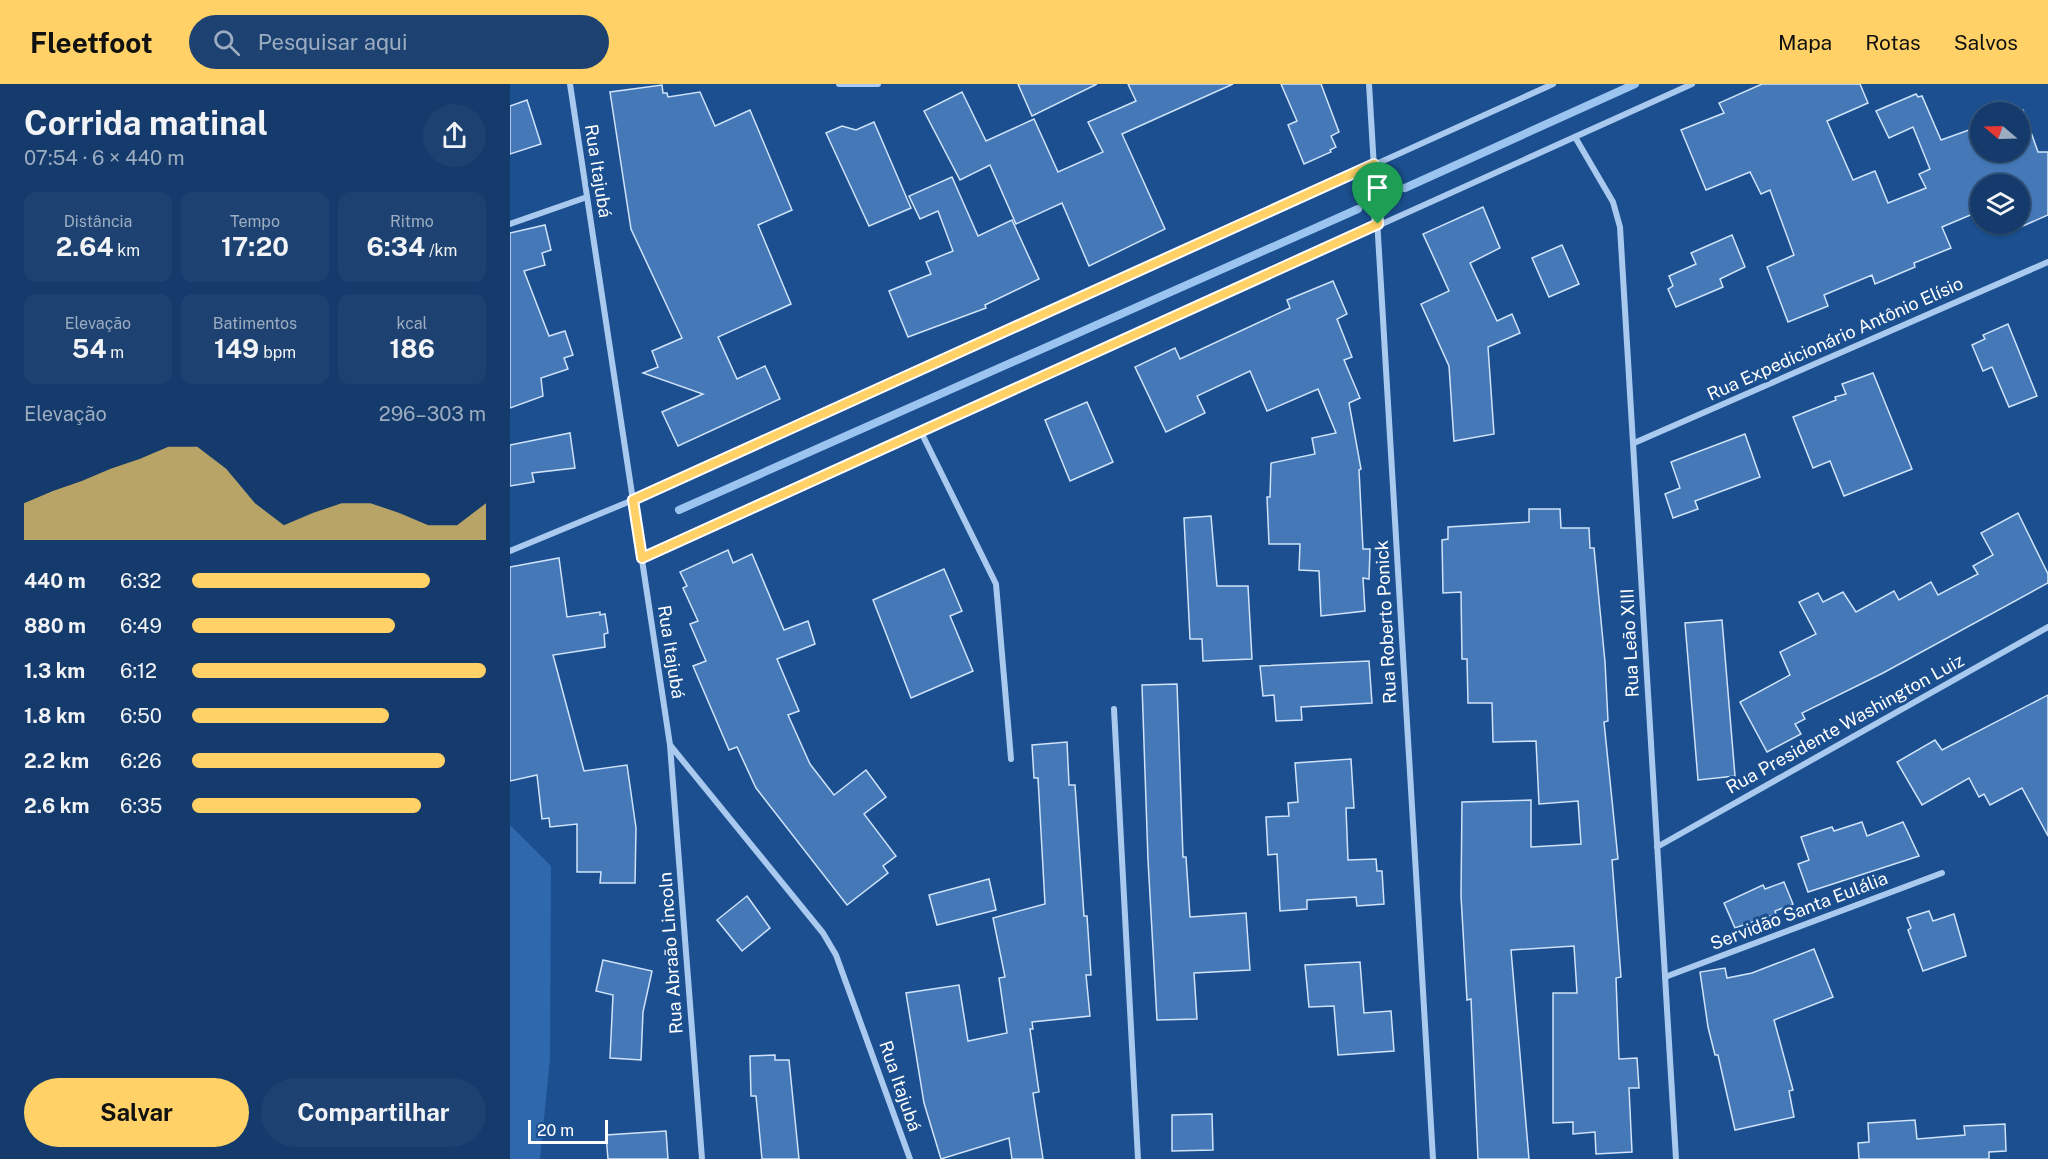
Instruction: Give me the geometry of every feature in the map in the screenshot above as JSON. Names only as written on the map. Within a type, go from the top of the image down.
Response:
[{"type":"street","name":"Rua Itajubá","points":[[570,84],[670,745],[828,941],[846,978],[910,1159]]},
{"type":"street","points":[[839,84],[868,86],[878,84]]},
{"type":"street","name":"Rua Roberto Ponick","points":[[1369,84],[1433,1159]]},
{"type":"street","points":[[510,551],[633,500],[1553,84]]},
{"type":"street","points":[[642,558],[1692,84]]},
{"type":"street","name":"Rua Leão XIII","points":[[1575,137],[1613,202],[1620,228],[1676,1159]]},
{"type":"street","points":[[510,224],[587,197]]},
{"type":"street","name":"Rua Expedicionário Antônio Elísio","points":[[1634,443],[2048,262]]},
{"type":"street","points":[[921,432],[996,584],[1011,759]]},
{"type":"street","name":"Rua Presidente Washington Luiz","points":[[1657,847],[2048,627]]},
{"type":"street","points":[[1114,709],[1138,1159]]},
{"type":"street","name":"Rua Abraão Lincoln","points":[[670,745],[702,1159]]},
{"type":"street","name":"Servidão Santa Eulália","points":[[1665,977],[1942,873]]},
{"type":"shaded area","points":[[510,825],[551,866],[550,1059],[540,1159],[510,1159]]},
{"type":"building","points":[[1018,84],[1097,84],[1032,116]]},
{"type":"building","points":[[1128,84],[1233,84],[1122,134],[1165,229],[1089,266],[1062,203],[1016,224],[990,165],[960,180],[924,111],[962,92],[986,141],[1034,119],[1058,172],[1103,152],[1088,122],[1136,101]]},
{"type":"building","points":[[1281,84],[1321,84],[1339,132],[1331,136],[1336,147],[1330,150],[1331,152],[1304,164],[1288,125],[1297,121]]},
{"type":"building","points":[[1762,84],[1860,84],[1868,103],[1827,121],[1853,180],[1875,171],[1888,203],[1926,188],[1919,174],[1930,169],[1913,127],[1889,138],[1876,111],[1916,94],[1918,97],[1922,96],[1941,140],[1970,130],[1970,162],[2030,162],[2030,130],[2038,152],[2048,152],[2048,215],[2030,223],[2030,174],[1970,174],[1970,215],[1942,227],[1951,248],[1914,263],[1915,267],[1875,284],[1872,275],[1824,295],[1828,306],[1788,322],[1767,267],[1794,255],[1770,190],[1761,194],[1750,172],[1706,190],[1681,130],[1724,113],[1719,103]]},
{"type":"building","points":[[662,85],[663,93],[667,93],[668,97],[700,92],[715,126],[750,110],[792,210],[758,225],[791,304],[718,337],[737,379],[765,366],[780,399],[678,446],[662,412],[703,394],[643,373],[658,367],[652,351],[682,338],[631,229],[610,92]]},
{"type":"building","points":[[527,100],[541,144],[510,154],[510,106]]},
{"type":"building","points":[[874,122],[911,208],[869,226],[826,133],[842,126],[856,130]]},
{"type":"building","points":[[952,177],[978,236],[1012,220],[1039,279],[985,305],[986,308],[908,337],[889,291],[931,274],[926,262],[953,251],[938,211],[920,219],[909,196]]},
{"type":"building","points":[[1483,207],[1500,248],[1470,263],[1497,321],[1512,314],[1520,333],[1488,347],[1494,434],[1454,441],[1449,366],[1421,304],[1449,291],[1423,234]]},
{"type":"building","points":[[545,225],[551,250],[542,253],[545,265],[524,271],[549,336],[565,331],[573,355],[564,358],[568,369],[541,378],[543,396],[510,408],[510,233]]},
{"type":"building","points":[[1732,235],[1745,267],[1720,279],[1723,287],[1676,307],[1668,289],[1673,286],[1669,276],[1696,264],[1691,253]]},
{"type":"building","points":[[1562,245],[1579,284],[1549,297],[1532,258]]},
{"type":"building","points":[[1333,281],[1347,314],[1337,319],[1352,357],[1344,360],[1360,398],[1349,403],[1361,469],[1359,470],[1363,549],[1370,549],[1369,579],[1363,578],[1365,611],[1321,616],[1319,571],[1299,570],[1300,544],[1269,544],[1267,497],[1270,497],[1271,463],[1315,454],[1312,438],[1336,433],[1318,389],[1267,411],[1250,371],[1197,396],[1205,413],[1166,432],[1135,367],[1175,348],[1180,359],[1290,308],[1287,300]]},
{"type":"building","points":[[2008,324],[2037,396],[2009,407],[1992,367],[1983,371],[1972,345],[1985,339],[1983,335]]},
{"type":"building","points":[[1873,373],[1912,469],[1844,496],[1830,461],[1813,468],[1793,417],[1836,400],[1835,397],[1846,394],[1842,384]]},
{"type":"building","points":[[1087,402],[1113,462],[1070,481],[1045,420]]},
{"type":"building","points":[[570,433],[575,468],[532,473],[534,482],[510,486],[510,445]]},
{"type":"building","points":[[1745,434],[1760,477],[1695,501],[1698,509],[1673,518],[1665,494],[1680,488],[1671,462]]},
{"type":"building","points":[[1529,509],[1560,509],[1561,528],[1589,528],[1590,548],[1594,548],[1605,662],[1608,721],[1604,722],[1618,859],[1612,860],[1621,977],[1616,978],[1619,1059],[1637,1058],[1639,1088],[1629,1088],[1632,1152],[1596,1154],[1595,1132],[1573,1134],[1573,1122],[1553,1123],[1553,993],[1577,993],[1574,946],[1511,950],[1529,1159],[1478,1159],[1471,999],[1467,1000],[1461,896],[1462,802],[1531,800],[1531,847],[1581,844],[1578,801],[1539,804],[1536,741],[1493,742],[1492,703],[1468,703],[1467,659],[1462,659],[1461,592],[1443,593],[1442,540],[1448,539],[1448,527],[1529,522]]},
{"type":"building","points":[[2018,513],[2048,574],[2048,583],[1883,673],[1802,713],[1805,719],[1795,724],[1801,734],[1767,752],[1740,702],[1790,675],[1780,652],[1816,634],[1799,602],[1818,593],[1823,602],[1843,592],[1856,612],[1894,591],[1899,600],[1931,582],[1938,595],[1978,574],[1973,566],[1993,555],[1981,533]]},
{"type":"building","points":[[1211,516],[1217,586],[1248,586],[1252,659],[1203,661],[1202,639],[1190,639],[1184,518]]},
{"type":"building","points":[[728,550],[733,563],[752,554],[784,630],[808,621],[815,644],[777,659],[799,711],[788,715],[810,764],[834,795],[866,770],[886,797],[864,814],[896,856],[883,866],[888,873],[847,905],[756,788],[737,747],[729,750],[693,666],[706,661],[690,624],[698,621],[683,588],[687,586],[680,572]]},
{"type":"building","points":[[559,558],[567,617],[600,612],[600,615],[605,614],[608,633],[604,634],[605,647],[553,655],[584,771],[627,765],[636,828],[635,883],[600,883],[601,872],[577,872],[577,824],[550,827],[549,818],[542,819],[537,775],[510,781],[510,567]]},
{"type":"building","points":[[944,569],[962,611],[950,616],[973,671],[911,698],[873,600]]},
{"type":"building","points":[[1722,620],[1735,776],[1698,780],[1685,623]]},
{"type":"building","points":[[1369,661],[1372,703],[1301,707],[1302,720],[1276,721],[1274,695],[1263,696],[1260,666]]},
{"type":"building","points":[[1177,684],[1183,857],[1186,857],[1190,917],[1246,913],[1250,970],[1194,973],[1197,1019],[1157,1020],[1148,860],[1142,685]]},
{"type":"building","points":[[2048,695],[2048,836],[2022,788],[1990,805],[1984,794],[1979,797],[1969,778],[1922,805],[1897,762],[1935,740],[1942,750]]},
{"type":"building","points":[[1067,742],[1069,785],[1075,785],[1084,916],[1087,916],[1091,975],[1086,975],[1090,1016],[1032,1022],[1033,1029],[1030,1029],[1039,1092],[1033,1093],[1043,1159],[1012,1159],[1009,1138],[941,1159],[924,1103],[906,993],[959,985],[968,1041],[1007,1033],[999,978],[1005,977],[993,918],[1045,904],[1038,778],[1034,778],[1032,745]]},
{"type":"building","points":[[1351,759],[1354,808],[1346,808],[1348,860],[1376,859],[1377,871],[1382,871],[1384,904],[1357,906],[1356,897],[1307,900],[1307,909],[1280,911],[1277,854],[1268,855],[1266,817],[1289,816],[1288,803],[1298,802],[1295,763]]},
{"type":"building","points":[[1862,822],[1867,836],[1903,822],[1919,856],[1808,892],[1798,864],[1809,860],[1801,837],[1832,827],[1834,831]]},
{"type":"building","points":[[989,879],[996,910],[937,925],[929,895]]},
{"type":"building","points":[[1784,882],[1793,904],[1775,911],[1776,914],[1735,928],[1724,903],[1763,885],[1765,889]]},
{"type":"building","points":[[747,896],[770,928],[742,951],[717,920]]},
{"type":"building","points":[[1929,911],[1933,921],[1954,914],[1966,956],[1923,971],[1908,930],[1911,928],[1907,918]]},
{"type":"building","points":[[1814,949],[1833,997],[1774,1020],[1793,1090],[1789,1091],[1794,1117],[1735,1130],[1718,1055],[1715,1055],[1708,1027],[1700,972],[1725,968],[1727,978],[1752,973]]},
{"type":"building","points":[[603,960],[652,971],[643,1012],[641,1060],[610,1058],[613,995],[596,991]]},
{"type":"building","points":[[1360,962],[1364,1013],[1391,1011],[1394,1051],[1338,1055],[1334,1006],[1309,1007],[1305,965]]},
{"type":"building","points":[[775,1055],[775,1060],[789,1060],[799,1159],[762,1159],[756,1096],[751,1096],[750,1056]]},
{"type":"building","points":[[1212,1114],[1213,1150],[1172,1151],[1172,1115]]},
{"type":"building","points":[[1915,1120],[1917,1139],[1965,1135],[1964,1126],[2005,1124],[2006,1151],[1989,1152],[1989,1159],[1859,1159],[1858,1143],[1869,1142],[1868,1123]]},
{"type":"building","points":[[666,1131],[668,1159],[608,1159],[606,1135]]},
{"type":"waterway","points":[[1405,188],[1635,84]]},
{"type":"waterway","points":[[679,510],[1358,209]]},
{"type":"route","points":[[1374,164],[1378,224],[642,558],[633,500],[1374,164]]}]
